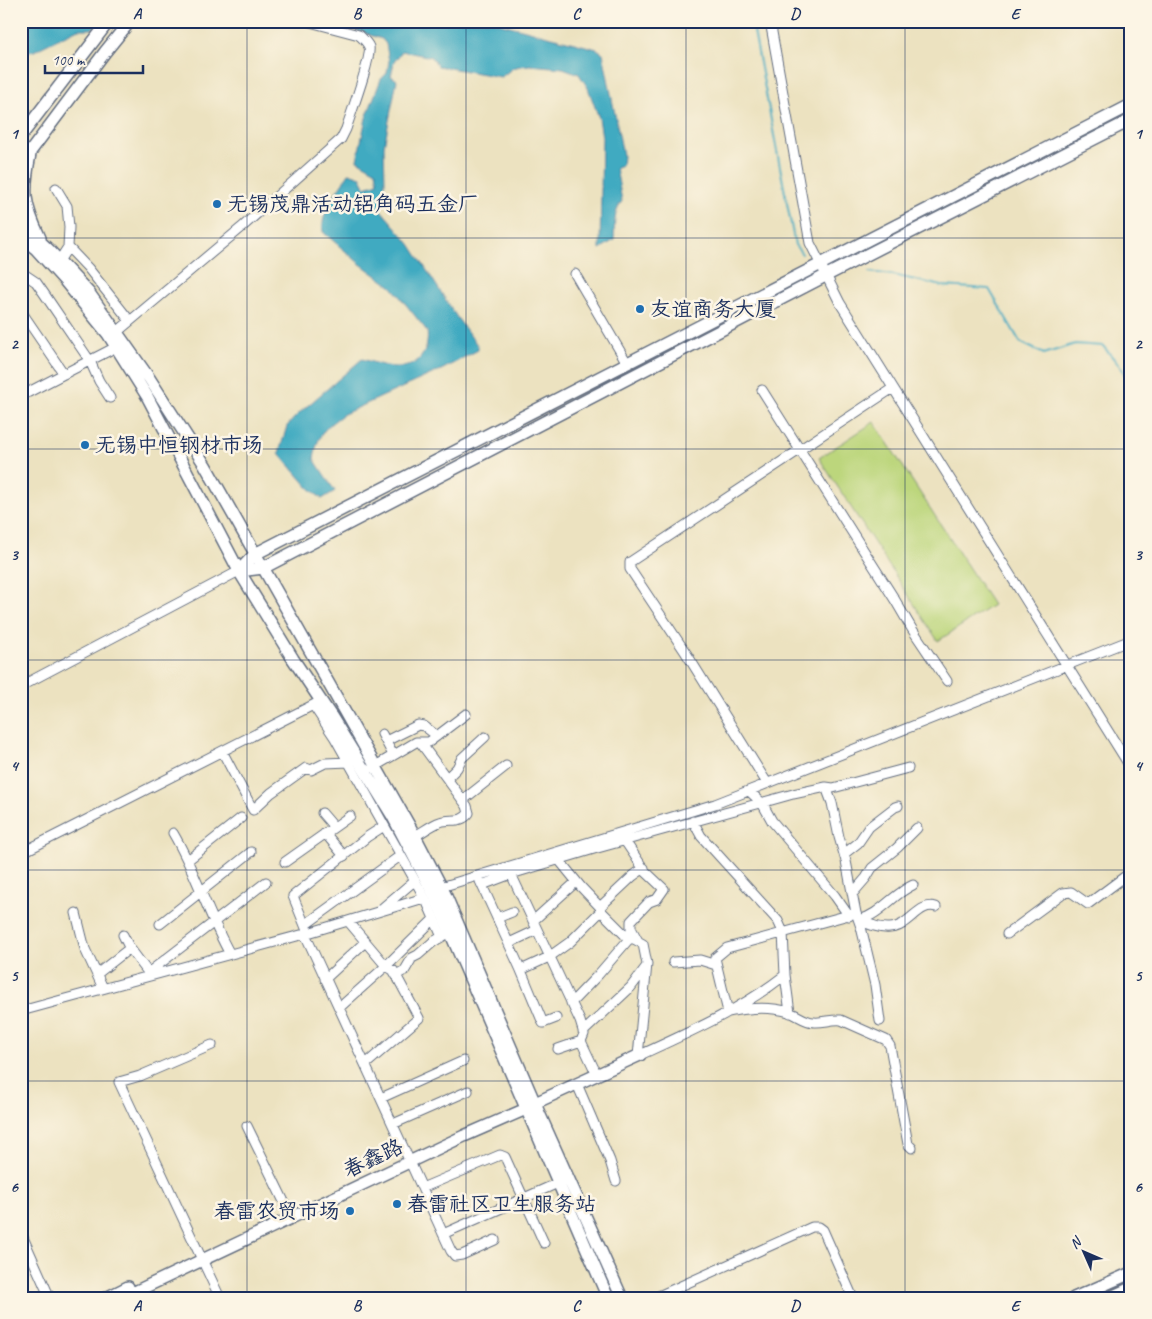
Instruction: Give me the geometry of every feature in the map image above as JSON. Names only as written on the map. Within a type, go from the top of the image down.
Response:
[{"type":"main road","points":[[21,136],[109,21]]},
{"type":"main road","points":[[21,164],[130,21]]},
{"type":"main road","points":[[239,571],[255,554],[1131,105]]},
{"type":"main road","points":[[239,571],[263,568],[1131,120]]},
{"type":"main road","points":[[31,151],[25,182],[26,203],[39,247]]},
{"type":"main road","points":[[21,224],[102,326],[120,344],[205,465],[263,568],[365,770],[392,815],[435,897],[446,935],[622,1298]]},
{"type":"main road","points":[[21,237],[59,261],[89,293],[117,332],[120,344],[239,571],[293,659],[317,703],[365,770],[416,836],[441,887],[558,1183],[608,1298]]},
{"type":"main road","points":[[21,244],[39,247]]},
{"type":"main road","name":"春鑫路","points":[[106,1298],[201,1257],[510,1111],[529,1107],[639,1055]]},
{"type":"main road","name":"春鑫路","points":[[122,1298],[201,1257]]},
{"type":"main road","points":[[1074,1298],[1131,1273]]},
{"type":"main road","points":[[1109,1298],[1131,1288]]},
{"type":"street","points":[[117,332],[248,222],[340,139],[346,129],[367,64],[369,48],[366,41],[359,35],[306,21]]},
{"type":"street","points":[[770,21],[810,242],[826,276],[840,303],[1131,768]]},
{"type":"street","points":[[56,188],[67,206],[68,247],[59,261]]},
{"type":"street","points":[[68,247],[88,268],[130,321]]},
{"type":"street","points":[[21,272],[36,282],[44,292],[90,361],[110,398]]},
{"type":"street","points":[[575,274],[627,362]]},
{"type":"street","points":[[21,311],[64,374]]},
{"type":"street","points":[[21,396],[120,344]]},
{"type":"street","points":[[767,783],[686,653],[630,569],[630,562],[893,388]]},
{"type":"street","points":[[762,390],[912,629],[947,681]]},
{"type":"street","points":[[21,686],[239,571]]},
{"type":"street","points":[[480,880],[715,804],[1131,640]]},
{"type":"street","points":[[21,853],[317,703],[349,762]]},
{"type":"street","points":[[365,770],[416,742],[429,742],[466,714]]},
{"type":"street","points":[[393,756],[384,738],[418,725],[424,726],[437,736]]},
{"type":"street","points":[[447,778],[457,768],[462,758],[485,737]]},
{"type":"street","points":[[416,836],[443,820],[456,821],[467,816],[469,810],[420,742]]},
{"type":"street","points":[[222,751],[254,810],[270,793],[306,768],[311,770],[325,763],[349,762],[365,770],[384,826],[434,919],[446,935],[412,958],[405,970],[396,975]]},
{"type":"street","points":[[463,800],[506,766]]},
{"type":"street","points":[[441,887],[511,874],[793,794],[826,787],[834,788],[852,781],[889,774],[908,768]]},
{"type":"street","points":[[826,787],[832,803],[853,893],[854,916],[875,985],[880,1021]]},
{"type":"street","points":[[749,791],[762,803],[772,821],[854,916],[876,926],[891,928],[904,924],[923,908],[930,905],[936,907]]},
{"type":"street","points":[[844,854],[858,843],[868,827],[898,806]]},
{"type":"street","points":[[322,813],[334,827]]},
{"type":"street","points":[[286,862],[350,816]]},
{"type":"street","points":[[188,860],[242,818]]},
{"type":"street","points":[[693,821],[701,836],[778,921],[783,932],[785,975],[790,1013]]},
{"type":"street","points":[[384,826],[293,896],[325,979],[366,1064],[443,1234],[455,1256],[462,1255],[495,1240]]},
{"type":"street","points":[[853,893],[872,868],[918,828]]},
{"type":"street","points":[[173,833],[188,860],[220,936],[230,954]]},
{"type":"street","points":[[326,833],[344,856]]},
{"type":"street","points":[[625,841],[644,868],[664,889],[657,898],[649,902],[631,921],[634,940]]},
{"type":"street","points":[[160,924],[200,890],[251,852]]},
{"type":"street","points":[[21,1011],[292,937],[306,930],[400,856]]},
{"type":"street","points":[[559,860],[600,909],[634,940],[643,944],[646,967],[639,1055],[728,1012],[772,986],[785,975]]},
{"type":"street","points":[[521,970],[550,957],[570,942],[632,876],[644,868]]},
{"type":"street","points":[[1008,934],[1063,893],[1071,892],[1088,904],[1131,872]]},
{"type":"street","points":[[511,874],[571,1003],[597,1075]]},
{"type":"street","points":[[480,880],[543,1023],[556,1018]]},
{"type":"street","points":[[376,913],[414,881]]},
{"type":"street","points":[[150,975],[152,969],[266,882]]},
{"type":"street","points":[[533,921],[576,882]]},
{"type":"street","points":[[728,1012],[715,958],[727,948],[783,932],[854,916],[871,916],[901,890],[913,885]]},
{"type":"street","points":[[306,930],[348,922],[424,898]]},
{"type":"street","points":[[497,918],[512,912]]},
{"type":"street","points":[[76,913],[85,949],[103,988]]},
{"type":"street","points":[[339,1008],[434,919]]},
{"type":"street","points":[[348,922],[386,966],[393,970],[419,1018],[366,1064]]},
{"type":"street","points":[[509,943],[537,930]]},
{"type":"street","points":[[123,935],[150,975]]},
{"type":"street","points":[[571,1003],[634,940]]},
{"type":"street","points":[[325,979],[365,942]]},
{"type":"street","points":[[97,974],[130,948]]},
{"type":"street","points":[[673,962],[700,960],[716,965]]},
{"type":"street","points":[[558,1049],[582,1036],[631,987],[646,967]]},
{"type":"street","points":[[728,1012],[769,1008],[814,1022],[841,1020],[888,1042],[908,1144],[912,1148]]},
{"type":"street","points":[[212,1045],[140,1076],[119,1082],[220,1298]]},
{"type":"street","points":[[381,1098],[463,1061]]},
{"type":"street","points":[[577,1084],[610,1161],[616,1181]]},
{"type":"street","points":[[393,1124],[468,1091]]},
{"type":"street","points":[[247,1126],[290,1215]]},
{"type":"street","points":[[422,1188],[500,1155],[505,1156],[544,1243]]},
{"type":"street","points":[[443,1234],[558,1183]]},
{"type":"street","points":[[654,1298],[812,1227],[819,1227],[823,1230],[853,1298]]},
{"type":"street","points":[[21,1233],[50,1298]]},
{"type":"green space","points":[[874,422],[993,605],[938,641],[819,458]]},
{"type":"water","points":[[21,21],[101,21],[92,29],[78,29],[34,51],[21,54]]},
{"type":"water","points":[[327,21],[491,21],[597,49],[603,53],[623,155],[622,166],[616,168],[622,201],[616,215],[614,240],[600,249],[602,137],[599,118],[588,88],[579,74],[563,68],[530,65],[513,68],[501,77],[438,66],[431,57],[402,51],[394,62],[391,76],[397,80],[384,146],[385,183],[380,209],[410,244],[458,319],[478,346],[478,350],[443,369],[344,414],[332,423],[323,432],[315,451],[314,459],[335,491],[322,499],[309,488],[279,453],[287,426],[298,414],[362,359],[393,367],[404,367],[417,361],[427,345],[427,331],[392,287],[359,263],[323,232],[324,217],[327,209],[349,173],[361,177],[365,187],[378,183],[376,171],[357,160],[366,118],[381,79],[387,73],[389,61],[386,44],[382,39]]},
{"type":"waterway","points":[[752,21],[795,245],[802,254]]},
{"type":"waterway","points":[[869,272],[893,275],[942,286],[989,289],[1020,342],[1044,354],[1075,344],[1103,346],[1120,366],[1131,385]]},
{"type":"place","name":"无锡茂鼎活动铝角码五金厂","points":[[217,204]]},
{"type":"place","name":"友谊商务大厦","points":[[640,309]]},
{"type":"place","name":"无锡中恒钢材市场","points":[[85,445]]},
{"type":"place","name":"春雷社区卫生服务站","points":[[397,1204]]},
{"type":"place","name":"春雷农贸市场","points":[[350,1211]]}]
